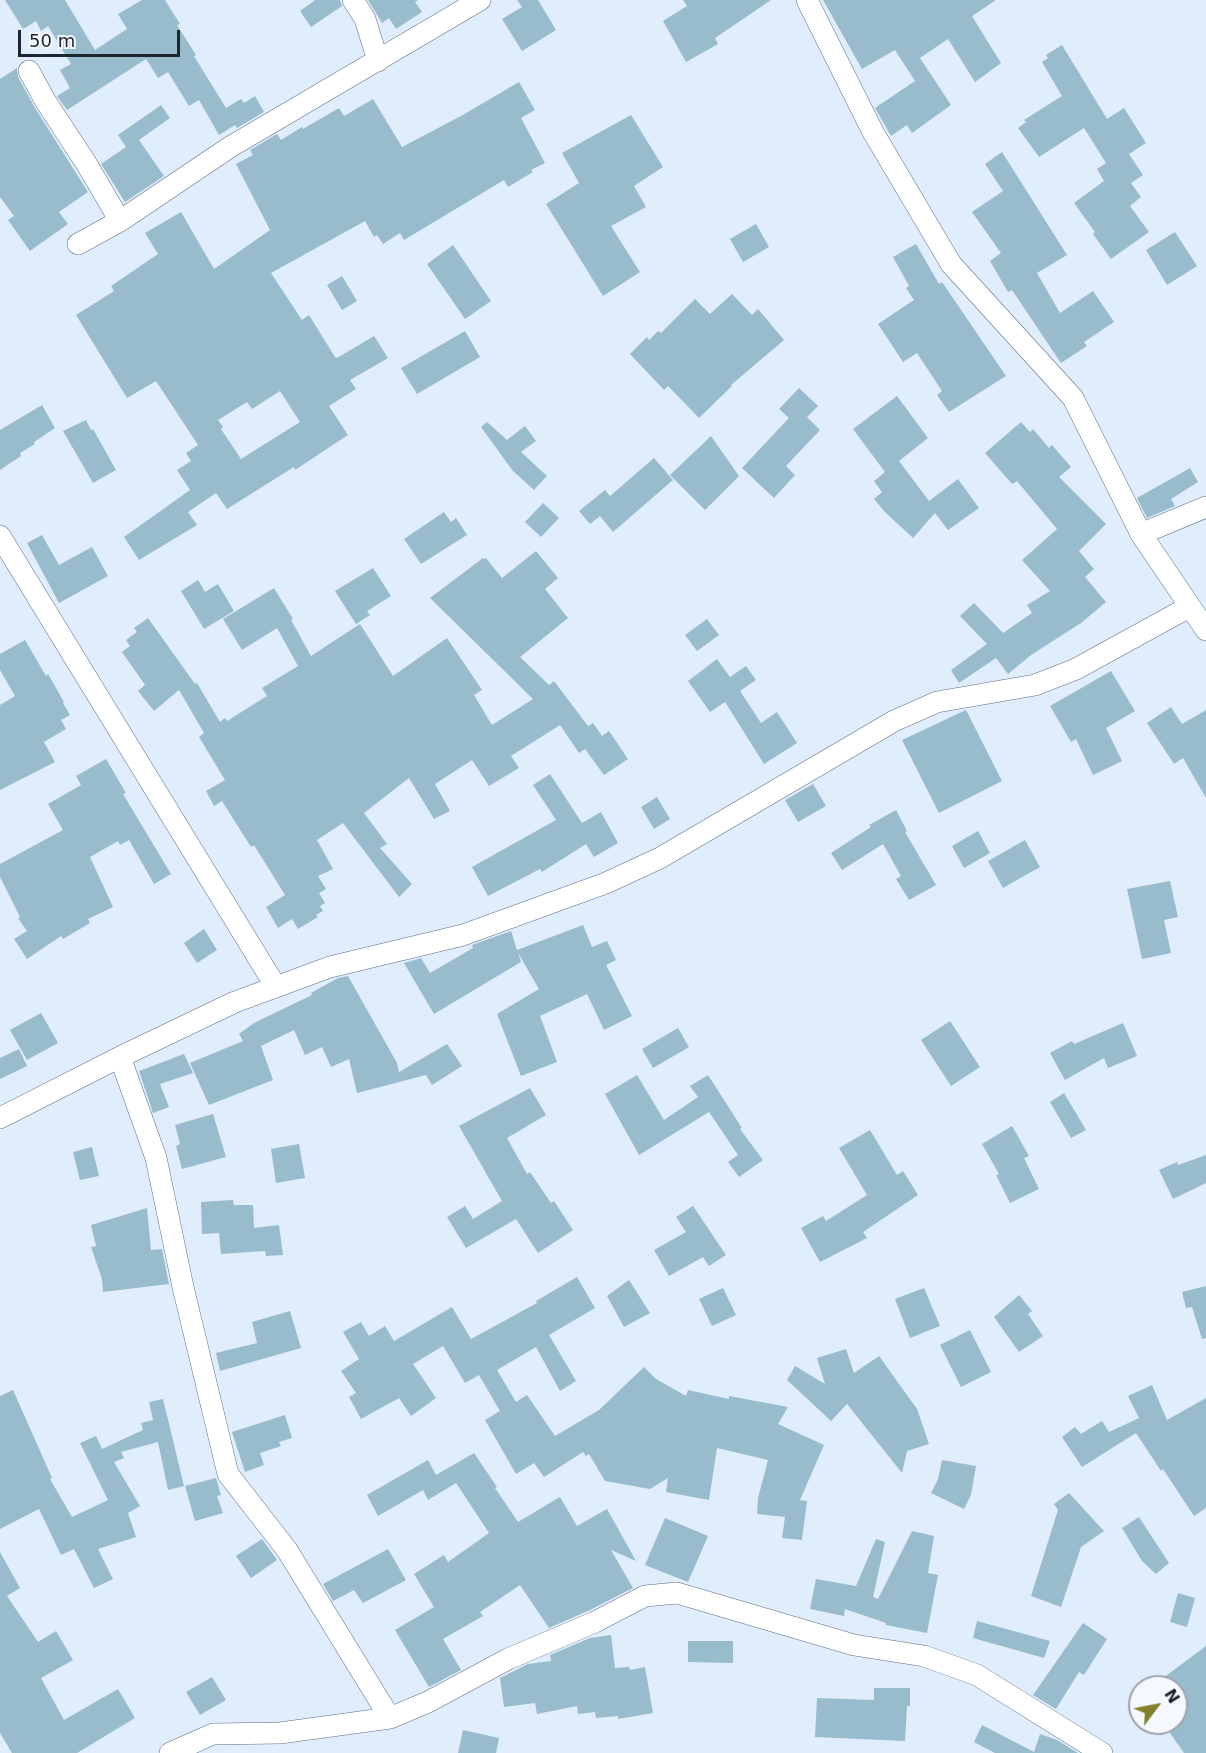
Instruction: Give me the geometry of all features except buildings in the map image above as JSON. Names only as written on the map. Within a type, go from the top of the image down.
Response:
[{"type":"street","points":[[354,0],[364,19],[378,61]]},
{"type":"street","points":[[78,244],[120,221],[230,147],[480,0]]},
{"type":"street","points":[[807,0],[873,132],[951,264],[1073,398],[1141,534],[1206,630]]},
{"type":"street","points":[[29,71],[120,221]]},
{"type":"street","points":[[1141,534],[1206,507]]},
{"type":"street","points":[[0,536],[276,987]]},
{"type":"street","points":[[0,1118],[235,1002],[330,967],[463,935],[606,883],[660,858],[894,721],[937,702],[1035,684],[1076,669],[1189,606]]},
{"type":"street","points":[[120,1057],[156,1158],[183,1287],[228,1474],[287,1550],[390,1718]]},
{"type":"street","points":[[170,1753],[213,1734],[280,1733],[390,1718],[428,1702],[508,1659],[596,1622],[645,1596],[677,1593],[854,1645],[924,1656],[977,1675],[1102,1753]]}]
